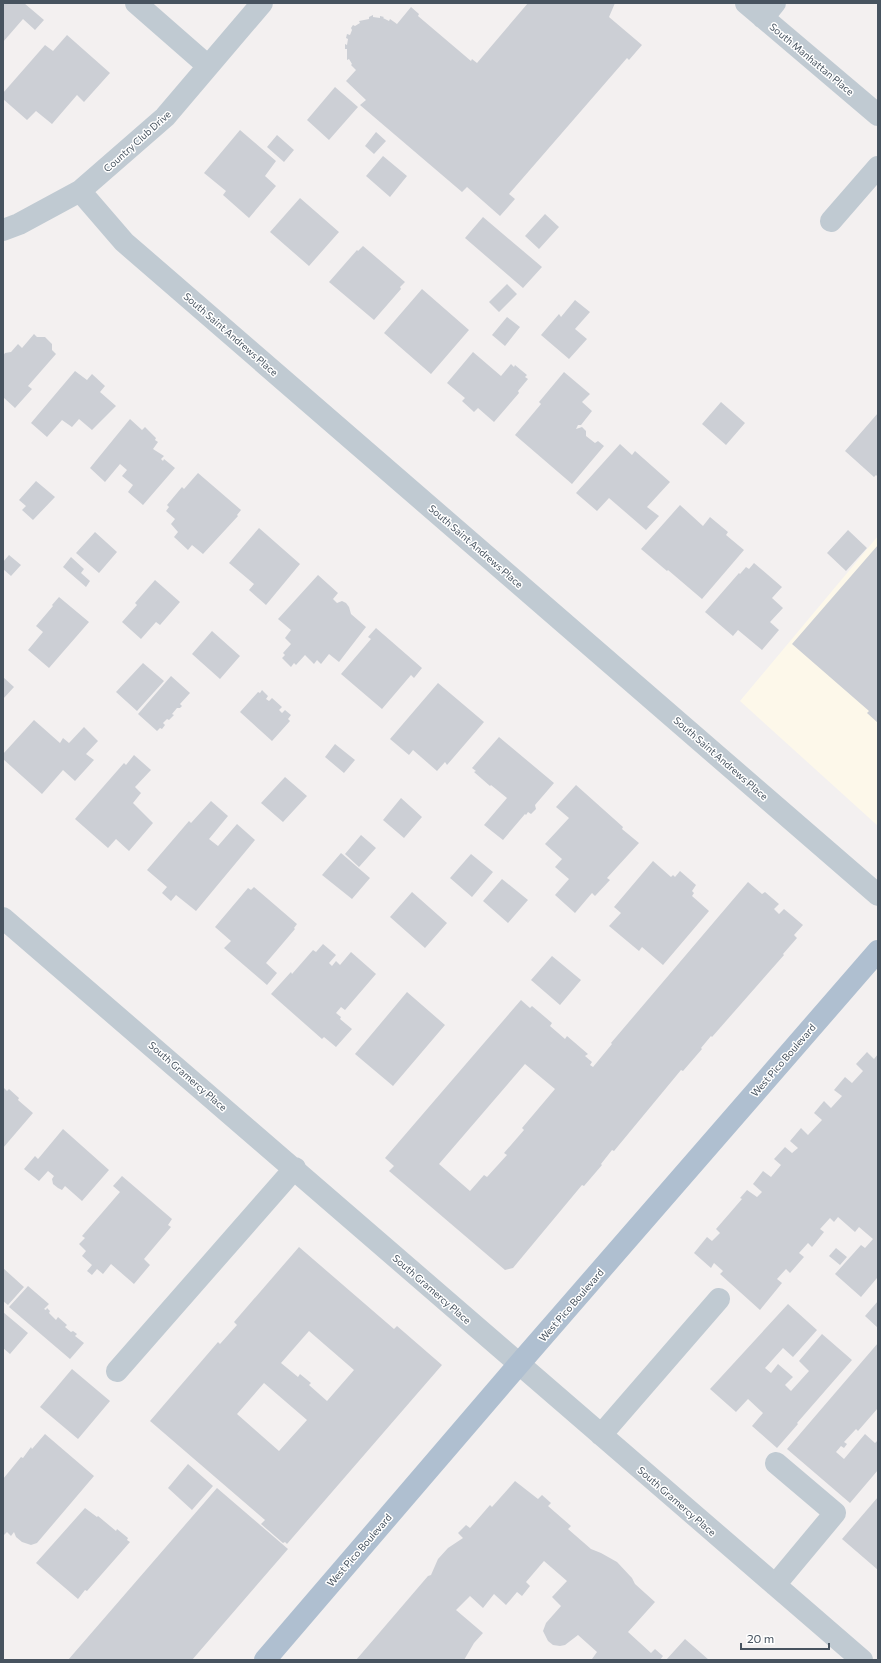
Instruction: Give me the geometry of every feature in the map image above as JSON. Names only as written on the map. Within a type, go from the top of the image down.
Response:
[{"type":"main road","name":"West Pico Boulevard","points":[[265,1660],[519,1364],[878,951]]},
{"type":"street","points":[[136,3],[208,66]]},
{"type":"street","name":"Country Club Drive","points":[[3,230],[19,224],[80,191],[165,117],[262,3]]},
{"type":"street","name":"South Manhattan Place","points":[[746,3],[769,11],[878,115]]},
{"type":"street","points":[[831,221],[878,166]]},
{"type":"street","name":"South Saint Andrews Place","points":[[80,191],[124,242],[878,895]]},
{"type":"street","name":"South Gramercy Place","points":[[3,918],[295,1168],[519,1364],[862,1660]]},
{"type":"street","points":[[116,1371],[295,1168]]},
{"type":"street","points":[[601,1435],[719,1299]]},
{"type":"street","points":[[775,1585],[835,1514],[776,1463]]},
{"type":"shaded area","points":[[878,536],[878,826],[740,701]]},
{"type":"building","points":[[3,3],[24,3],[44,20],[35,30],[23,19],[3,42]]},
{"type":"building","points":[[528,3],[615,3],[609,17],[642,45],[629,60],[627,58],[509,194],[515,199],[500,216],[467,187],[462,192],[360,105],[366,100],[346,81],[356,70],[351,65],[352,64],[349,59],[347,60],[347,49],[345,49],[345,44],[347,45],[347,34],[350,35],[352,30],[351,28],[353,25],[355,26],[360,23],[359,21],[369,19],[369,17],[373,15],[373,17],[384,17],[383,18],[389,21],[390,19],[397,24],[411,7],[419,14],[418,16],[471,61],[472,59],[477,63]]},
{"type":"building","points":[[67,35],[110,73],[84,102],[77,95],[52,124],[36,111],[27,120],[3,99],[3,93],[45,45],[53,51]]},
{"type":"building","points":[[335,87],[358,107],[329,140],[307,120]]},
{"type":"building","points":[[240,130],[276,161],[265,176],[276,186],[249,218],[223,195],[226,191],[204,173]]},
{"type":"building","points":[[376,132],[386,141],[374,154],[365,146]]},
{"type":"building","points":[[277,135],[294,150],[284,162],[267,147]]},
{"type":"building","points":[[383,156],[407,176],[390,197],[366,176]]},
{"type":"building","points":[[300,198],[339,232],[309,266],[270,232]]},
{"type":"building","points":[[545,214],[559,227],[539,249],[525,236]]},
{"type":"building","points":[[483,217],[542,267],[523,288],[465,238]]},
{"type":"building","points":[[363,246],[405,282],[400,287],[401,289],[374,320],[329,282],[357,250],[358,251]]},
{"type":"building","points":[[507,284],[517,294],[499,312],[489,302]]},
{"type":"building","points":[[422,289],[469,330],[431,374],[384,333]]},
{"type":"building","points":[[575,300],[590,312],[575,329],[587,339],[569,359],[541,335],[559,314],[561,317]]},
{"type":"building","points":[[507,317],[520,327],[505,346],[492,335]]},
{"type":"building","points":[[34,334],[37,337],[45,337],[52,344],[52,350],[56,354],[28,386],[32,389],[15,408],[3,397],[3,356],[5,353],[11,352],[18,344],[22,348]]},
{"type":"building","points":[[473,352],[501,376],[511,364],[514,367],[515,365],[527,375],[525,377],[528,379],[518,391],[519,393],[494,422],[478,408],[474,412],[462,401],[465,398],[447,383]]},
{"type":"building","points":[[75,371],[87,380],[92,374],[105,386],[100,392],[116,406],[92,430],[79,419],[72,427],[62,420],[47,437],[31,423]]},
{"type":"building","points":[[564,372],[590,394],[582,402],[592,411],[576,429],[582,427],[586,431],[586,436],[595,443],[598,441],[604,446],[572,484],[515,435],[541,404],[539,402]]},
{"type":"building","points":[[721,402],[745,423],[726,445],[702,424]]},
{"type":"building","points":[[878,413],[878,477],[876,475],[874,477],[845,451]]},
{"type":"building","points":[[130,419],[142,430],[145,427],[156,438],[155,440],[158,442],[153,449],[164,456],[161,459],[163,461],[164,459],[175,468],[143,505],[128,492],[133,485],[122,476],[127,470],[120,464],[105,482],[90,468]]},
{"type":"building","points":[[620,444],[632,455],[635,451],[670,482],[647,507],[659,516],[646,530],[609,498],[597,511],[576,493]]},
{"type":"building","points":[[198,473],[241,510],[237,515],[238,516],[203,554],[192,545],[188,550],[174,537],[178,532],[171,524],[175,519],[166,511],[169,507],[167,505],[182,487],[184,489]]},
{"type":"building","points":[[36,481],[55,497],[33,520],[22,510],[26,506],[19,500]]},
{"type":"building","points":[[680,505],[703,526],[710,517],[728,532],[726,535],[744,550],[702,599],[641,549]]},
{"type":"building","points":[[259,528],[300,564],[266,605],[249,590],[254,584],[229,563]]},
{"type":"building","points":[[848,530],[867,548],[846,571],[827,553]]},
{"type":"building","points":[[95,532],[117,552],[99,573],[76,553]]},
{"type":"building","points":[[878,545],[878,723],[867,713],[869,711],[792,644]]},
{"type":"building","points":[[9,555],[21,565],[11,576],[3,569],[3,562]]},
{"type":"building","points":[[71,557],[84,569],[81,573],[90,581],[86,587],[63,567]]},
{"type":"building","points":[[754,563],[782,587],[772,598],[783,608],[770,622],[779,630],[762,650],[738,630],[733,636],[705,612],[739,573],[740,574],[746,567],[749,569]]},
{"type":"building","points":[[318,575],[338,593],[333,599],[337,603],[342,601],[346,603],[351,614],[366,627],[339,662],[329,654],[321,664],[317,660],[314,664],[305,655],[296,665],[294,663],[291,667],[282,658],[285,655],[283,653],[291,644],[285,638],[291,630],[278,619]]},
{"type":"building","points":[[155,580],[180,602],[160,625],[156,622],[141,639],[122,622],[137,605],[135,603]]},
{"type":"building","points":[[59,597],[89,622],[49,668],[28,650],[43,632],[36,626]]},
{"type":"building","points":[[376,628],[422,668],[414,678],[411,675],[382,709],[341,674],[371,639],[368,637]]},
{"type":"building","points":[[212,631],[240,656],[220,679],[192,654]]},
{"type":"building","points":[[143,663],[164,681],[137,711],[116,692]]},
{"type":"building","points":[[171,676],[190,693],[180,704],[182,706],[177,708],[172,714],[174,715],[163,723],[165,725],[162,729],[160,728],[157,731],[138,714]]},
{"type":"building","points":[[3,677],[14,687],[3,699]]},
{"type":"building","points":[[438,683],[484,722],[447,765],[445,762],[437,771],[413,750],[409,755],[390,739]]},
{"type":"building","points":[[262,690],[268,696],[266,699],[269,701],[272,698],[282,707],[279,710],[282,713],[285,710],[291,715],[288,719],[290,721],[272,741],[240,712],[258,692],[260,693]]},
{"type":"building","points":[[34,720],[60,743],[63,738],[69,743],[84,727],[98,741],[86,754],[94,760],[75,781],[63,770],[42,794],[3,759],[3,754]]},
{"type":"building","points":[[499,737],[554,783],[535,805],[536,809],[531,814],[528,812],[526,815],[525,814],[503,840],[484,825],[507,798],[491,785],[490,786],[474,772],[476,771],[472,768]]},
{"type":"building","points":[[335,744],[355,760],[344,773],[325,757]]},
{"type":"building","points":[[134,755],[151,770],[135,787],[141,793],[133,803],[153,823],[129,851],[116,839],[108,848],[75,819],[124,763],[126,765]]},
{"type":"building","points":[[285,777],[307,796],[283,822],[261,803]]},
{"type":"building","points":[[576,785],[623,827],[622,829],[639,843],[607,878],[610,880],[595,896],[592,893],[575,913],[555,895],[569,879],[555,867],[562,859],[545,844],[569,818],[556,807]]},
{"type":"building","points":[[401,798],[422,817],[404,838],[383,820]]},
{"type":"building","points":[[211,801],[228,816],[209,839],[218,846],[237,824],[255,840],[196,911],[176,895],[171,901],[162,893],[167,887],[147,870],[189,821],[191,823]]},
{"type":"building","points":[[361,835],[376,848],[359,867],[345,854]]},
{"type":"building","points":[[341,853],[370,878],[352,899],[322,875]]},
{"type":"building","points":[[471,854],[493,872],[472,897],[450,878]]},
{"type":"building","points":[[653,861],[671,877],[673,875],[675,877],[680,871],[696,885],[692,891],[694,893],[692,896],[709,911],[663,965],[642,947],[639,951],[609,926],[621,913],[614,907]]},
{"type":"building","points":[[502,879],[528,900],[508,923],[483,901]]},
{"type":"building","points":[[748,882],[762,894],[765,892],[779,904],[774,909],[779,914],[784,909],[803,925],[794,935],[797,938],[783,954],[784,955],[712,1037],[711,1036],[683,1071],[681,1070],[614,1151],[612,1150],[601,1164],[602,1165],[584,1186],[582,1185],[513,1268],[505,1270],[389,1171],[394,1166],[385,1158],[521,1000],[530,1008],[532,1006],[552,1023],[550,1026],[565,1039],[567,1036],[588,1054],[585,1056],[592,1062],[590,1065],[593,1067],[612,1044],[611,1043]],"holes":[[[525,1064],[555,1089],[522,1128],[524,1130],[504,1153],[507,1155],[487,1177],[484,1175],[470,1191],[439,1164]]]},
{"type":"building","points":[[254,887],[297,924],[294,928],[295,929],[266,963],[277,973],[267,985],[224,948],[231,941],[215,927],[248,888],[251,890]]},
{"type":"building","points":[[412,892],[447,923],[425,948],[390,917]]},
{"type":"building","points":[[323,944],[336,955],[329,963],[332,966],[336,961],[340,965],[351,952],[376,974],[345,1010],[341,1007],[336,1013],[341,1017],[340,1019],[352,1029],[336,1047],[324,1037],[322,1039],[271,994],[291,972],[292,974],[313,950],[316,952]]},
{"type":"building","points":[[552,956],[581,980],[560,1005],[531,980]]},
{"type":"building","points":[[407,992],[445,1025],[393,1086],[355,1054]]},
{"type":"building","points":[[867,1052],[874,1059],[878,1054],[878,1279],[877,1278],[861,1297],[835,1274],[861,1245],[865,1248],[873,1239],[859,1227],[855,1232],[838,1217],[834,1222],[830,1218],[820,1229],[824,1232],[812,1247],[808,1243],[799,1253],[804,1257],[790,1273],[786,1269],[777,1279],[782,1283],[760,1310],[720,1274],[723,1271],[714,1263],[711,1268],[694,1253],[707,1237],[712,1241],[720,1233],[716,1229],[742,1199],[740,1198],[747,1190],[757,1197],[762,1192],[753,1184],[763,1171],[771,1177],[781,1165],[774,1159],[785,1147],[792,1153],[798,1148],[790,1141],[801,1128],[808,1135],[822,1120],[814,1113],[824,1101],[831,1108],[842,1096],[834,1090],[845,1077],[852,1083],[863,1071],[856,1064]]},
{"type":"building","points":[[3,1087],[7,1091],[9,1089],[19,1098],[18,1100],[33,1113],[3,1148]]},
{"type":"building","points":[[63,1129],[109,1170],[82,1201],[65,1186],[62,1190],[53,1184],[52,1179],[54,1176],[48,1171],[39,1181],[24,1169],[35,1156],[38,1159]]},
{"type":"building","points":[[122,1176],[172,1219],[168,1225],[171,1227],[144,1259],[150,1265],[134,1284],[111,1264],[103,1274],[97,1269],[92,1275],[87,1271],[92,1265],[82,1256],[86,1251],[79,1244],[85,1238],[82,1236],[120,1192],[113,1186]]},
{"type":"building","points":[[299,1247],[394,1329],[397,1326],[442,1365],[287,1544],[285,1542],[283,1543],[261,1524],[265,1520],[150,1421],[218,1342],[220,1344],[237,1325],[234,1322]],"holes":[[[309,1331],[354,1370],[327,1401],[309,1385],[311,1383],[300,1374],[298,1377],[281,1363]],[[264,1383],[307,1420],[279,1451],[237,1414]]]},
{"type":"building","points":[[836,1248],[847,1257],[840,1265],[829,1256]]},
{"type":"building","points":[[3,1268],[24,1287],[8,1305],[3,1301]]},
{"type":"building","points":[[28,1286],[49,1304],[44,1309],[46,1310],[47,1308],[50,1311],[49,1313],[56,1320],[58,1317],[67,1325],[65,1327],[71,1332],[73,1331],[77,1334],[75,1336],[84,1343],[70,1359],[9,1307]]},
{"type":"building","points":[[878,1301],[878,1328],[865,1316]]},
{"type":"building","points":[[788,1304],[817,1330],[793,1357],[783,1348],[765,1368],[771,1373],[778,1364],[793,1377],[785,1385],[791,1391],[809,1371],[799,1361],[822,1334],[852,1360],[777,1448],[752,1426],[763,1413],[748,1399],[736,1412],[710,1389]]},
{"type":"building","points":[[3,1312],[28,1333],[10,1354],[3,1348]]},
{"type":"building","points":[[878,1343],[878,1408],[858,1431],[856,1429],[844,1442],[847,1444],[844,1448],[841,1446],[836,1452],[844,1459],[865,1434],[875,1443],[878,1440],[878,1470],[850,1503],[787,1449]]},
{"type":"building","points":[[72,1369],[110,1401],[78,1439],[40,1407]]},
{"type":"building","points":[[45,1434],[94,1476],[37,1543],[31,1545],[22,1542],[16,1537],[14,1532],[11,1536],[7,1532],[3,1536],[3,1479],[21,1457],[23,1458],[31,1447],[32,1449]]},
{"type":"building","points":[[188,1464],[213,1486],[192,1510],[168,1488]]},
{"type":"building","points":[[515,1481],[538,1499],[542,1495],[551,1503],[548,1506],[571,1526],[568,1529],[591,1549],[617,1562],[632,1578],[635,1584],[655,1602],[628,1632],[651,1653],[655,1649],[663,1656],[660,1660],[593,1660],[592,1659],[597,1652],[578,1635],[565,1645],[560,1646],[553,1645],[548,1641],[543,1631],[546,1623],[561,1606],[552,1597],[567,1581],[544,1561],[526,1582],[530,1586],[522,1596],[517,1592],[506,1605],[494,1594],[483,1608],[470,1596],[456,1610],[483,1633],[474,1643],[464,1660],[356,1660],[428,1576],[431,1575],[438,1559],[448,1548],[463,1538],[458,1533],[466,1525],[470,1528],[490,1505],[492,1507]]},
{"type":"building","points":[[217,1488],[288,1549],[192,1660],[68,1660]]},
{"type":"building","points":[[878,1497],[878,1570],[842,1539]]},
{"type":"building","points":[[85,1508],[97,1517],[98,1516],[116,1531],[117,1529],[128,1538],[127,1540],[130,1542],[87,1591],[85,1590],[78,1599],[36,1563]]},
{"type":"building","points":[[685,1639],[709,1660],[666,1660]]}]
